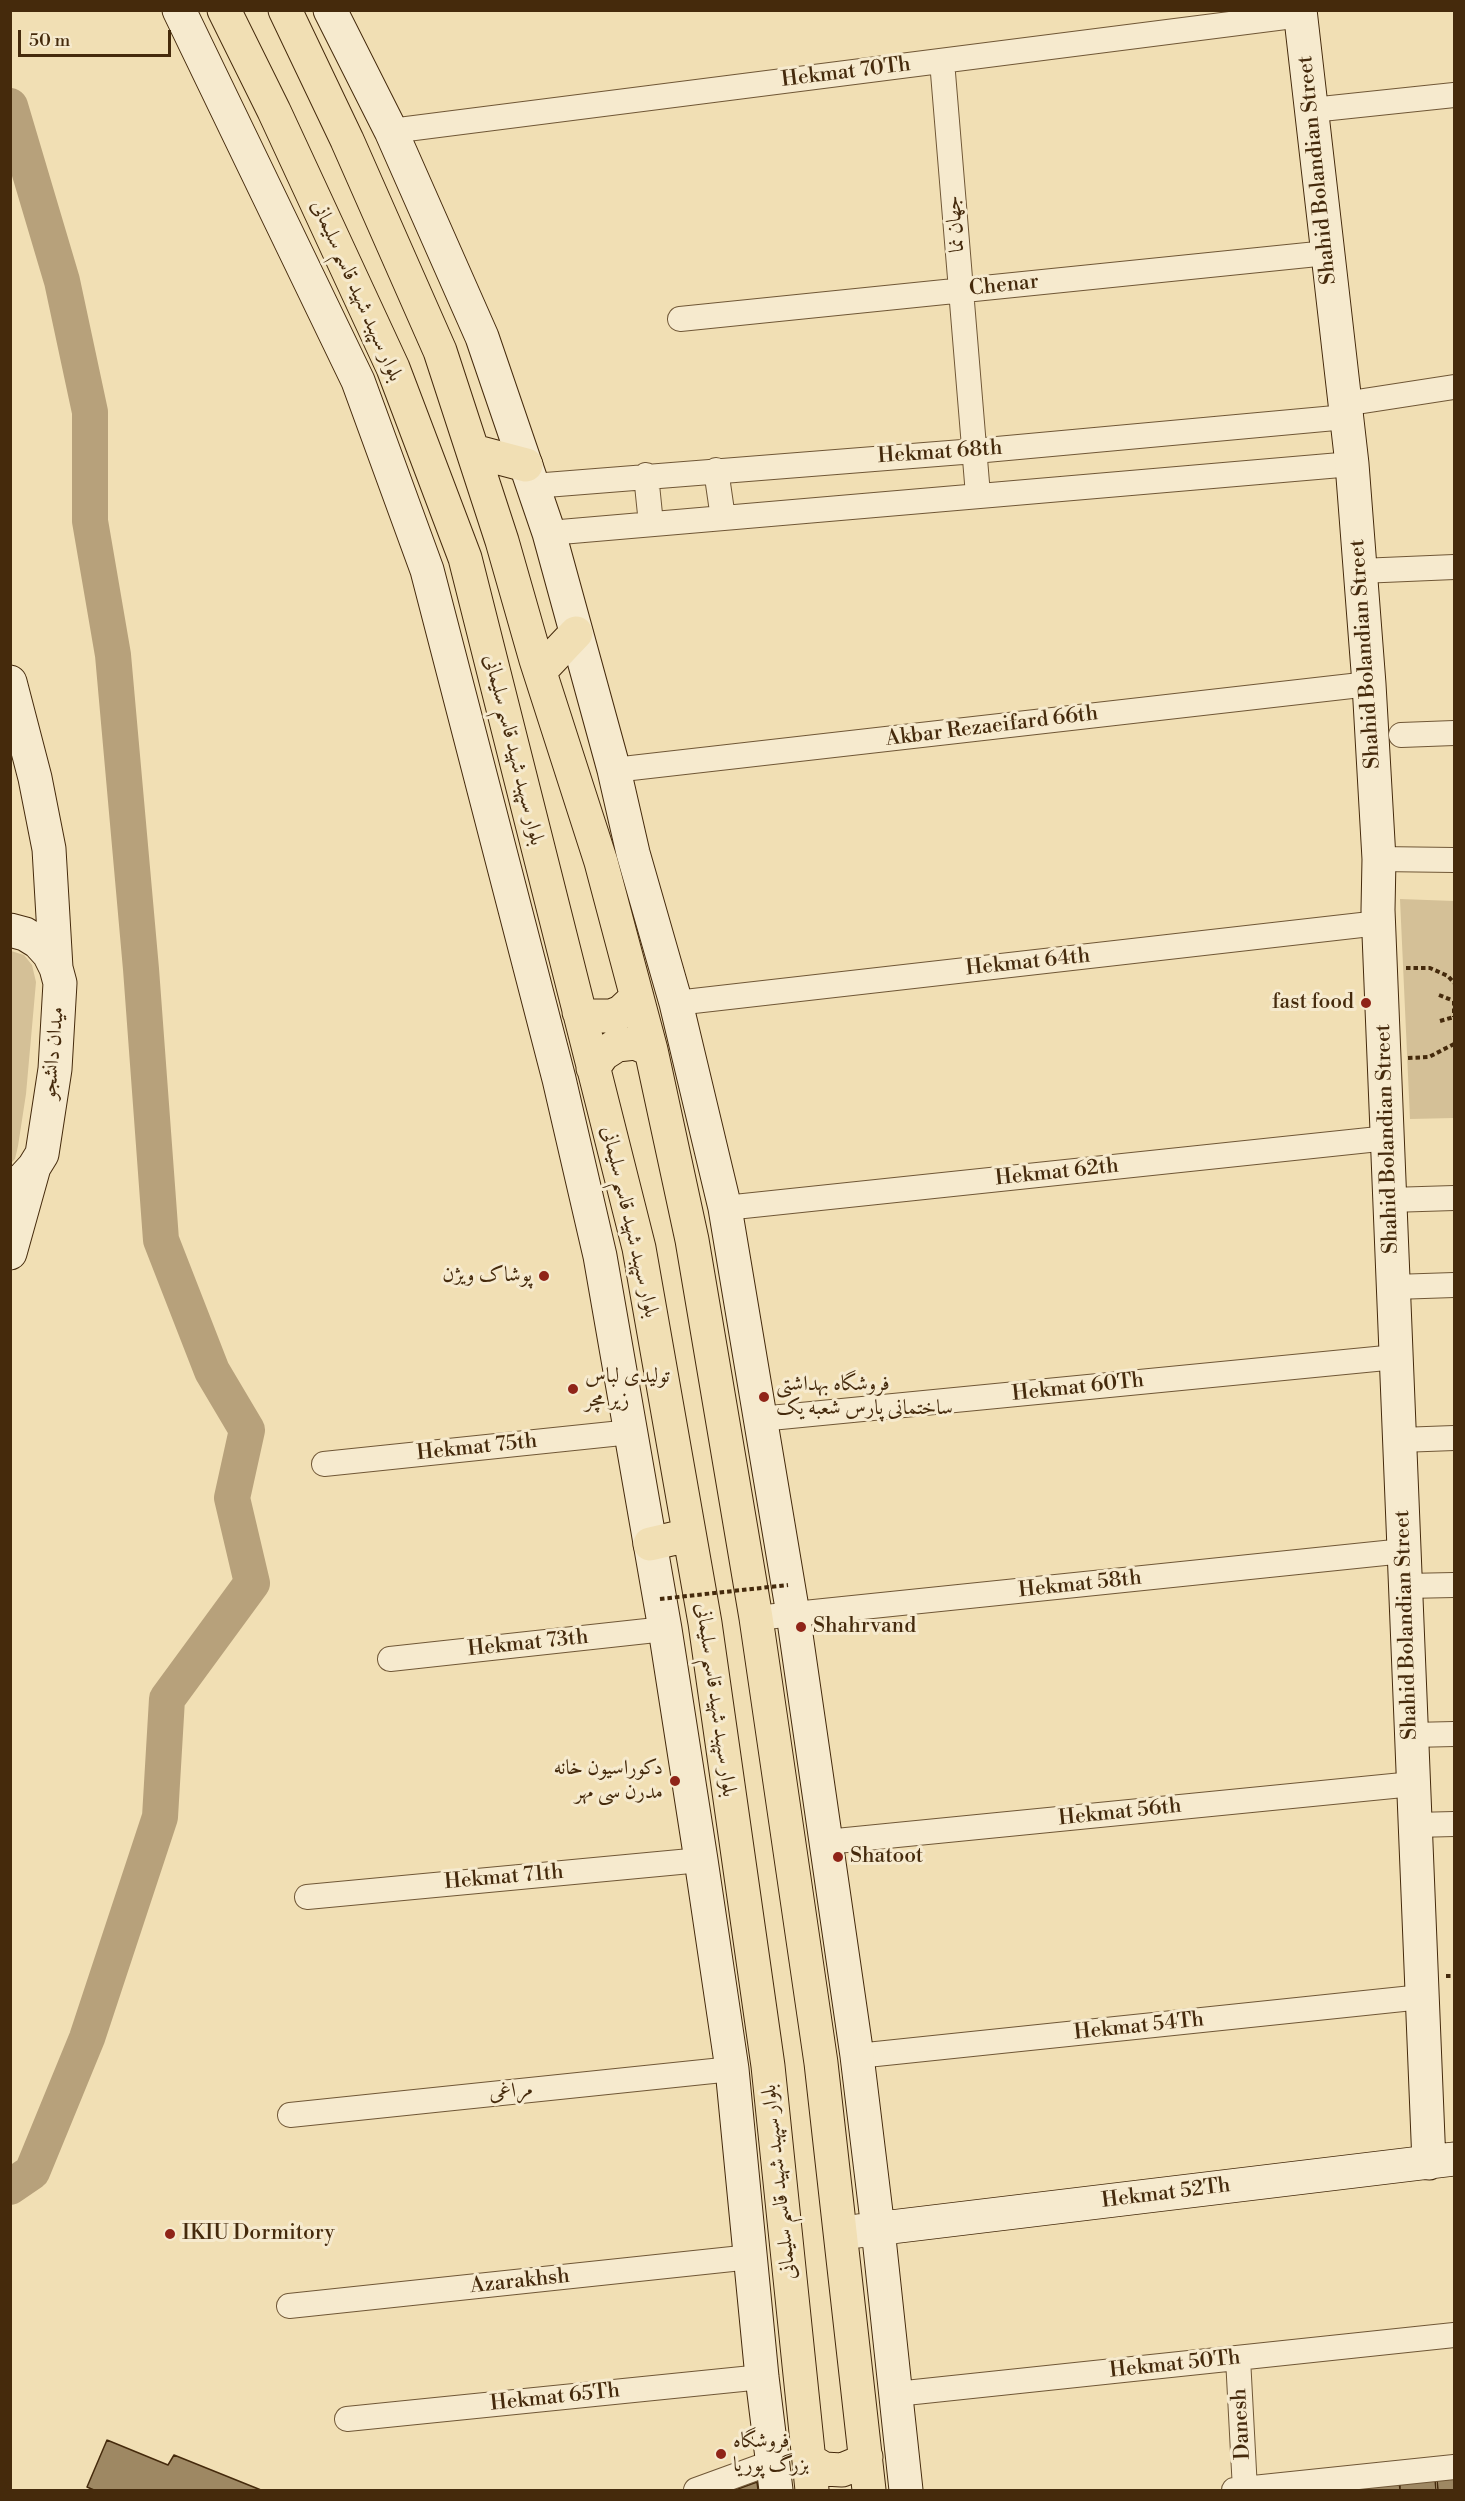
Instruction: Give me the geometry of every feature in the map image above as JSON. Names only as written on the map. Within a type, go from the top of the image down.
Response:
[{"type":"main road","name":"بلوار سپهبد شهید قاسم سلیمانی","points":[[224,10],[274,111],[393,368],[465,558],[639,1248],[705,1623],[768,2066],[810,2475]]},
{"type":"main road","name":"بلوار سپهبد شهید قاسم سلیمانی","points":[[285,10],[347,140],[440,351],[502,541],[540,671],[601,862],[651,1050],[692,1240],[756,1618],[821,2063],[869,2490]]},
{"type":"main road","points":[[473,451],[529,476]]},
{"type":"main road","points":[[540,671],[576,633]]},
{"type":"main road","points":[[579,1012],[600,1017],[611,1016],[621,1012],[637,998]]},
{"type":"main road","points":[[593,1068],[603,1054],[617,1044],[635,1043],[651,1050]]},
{"type":"main road","points":[[650,1544],[689,1535]]},
{"type":"main road","points":[[810,2475],[816,2465],[833,2470],[851,2467],[866,2457]]},
{"type":"street","points":[[179,10],[358,381],[427,570],[559,1079],[600,1256],[663,1614],[732,2069],[762,2377],[775,2476],[696,2490]]},
{"type":"street","points":[[330,10],[391,131],[482,337],[549,533],[614,770],[633,853],[676,1003],[725,1208],[791,1599],[826,1842],[878,2229],[906,2490]]},
{"type":"street","name":"Hekmat 70Th","points":[[391,131],[1300,13]]},
{"type":"street","name":"Shahid Bolandian Street","points":[[1300,13],[1352,464],[1369,684],[1379,859],[1384,1058],[1422,1997],[1442,2161]]},
{"type":"street","name":"جهان نما","points":[[942,61],[978,495]]},
{"type":"street","points":[[1312,110],[1455,95]]},
{"type":"street","name":"Chenar","points":[[680,319],[1327,253]]},
{"type":"street","name":"Hekmat 68th","points":[[529,476],[646,475],[975,451],[1345,410],[1455,387]]},
{"type":"street","points":[[549,533],[1352,464]]},
{"type":"street","points":[[716,470],[723,518]]},
{"type":"street","points":[[646,475],[651,524]]},
{"type":"street","points":[[1360,571],[1455,567]]},
{"type":"street","points":[[10,682],[35,778],[49,849],[56,968]]},
{"type":"street","name":"Akbar Rezaeifard 66th","points":[[614,770],[1369,684]]},
{"type":"street","points":[[1401,735],[1455,733]]},
{"type":"street","points":[[1379,859],[1455,860]]},
{"type":"street","name":"Hekmat 64th","points":[[676,1003],[1379,924]]},
{"type":"street","name":"میدان دانشجو","points":[[10,930],[25,934],[38,942],[49,954],[60,983],[55,1069],[42,1154],[22,1177],[10,1253]]},
{"type":"street","name":"Hekmat 62th","points":[[725,1208],[1388,1138]]},
{"type":"street","points":[[1390,1200],[1455,1198]]},
{"type":"street","points":[[1394,1287],[1455,1285]]},
{"type":"street","name":"Hekmat 60Th","points":[[760,1419],[1396,1357]]},
{"type":"street","name":"Hekmat 75th","points":[[324,1464],[630,1432]]},
{"type":"street","points":[[1400,1440],[1455,1438]]},
{"type":"street","name":"Hekmat 58th","points":[[756,1618],[791,1599],[1404,1551]]},
{"type":"street","points":[[1406,1586],[1455,1585]]},
{"type":"street","name":"Hekmat 73th","points":[[390,1659],[663,1614]]},
{"type":"street","points":[[1412,1735],[1455,1734]]},
{"type":"street","name":"Hekmat 56th","points":[[826,1842],[1413,1784]]},
{"type":"street","points":[[1415,1825],[1455,1824]]},
{"type":"street","name":"Hekmat 71th","points":[[307,1897],[701,1860]]},
{"type":"street","name":"Hekmat 54Th","points":[[856,2056],[1422,1997]]},
{"type":"street","name":"مراغی","points":[[290,2115],[732,2069]]},
{"type":"street","name":"Hekmat 52Th","points":[[840,2233],[1442,2161]]},
{"type":"street","points":[[744,2185],[780,2181]]},
{"type":"street","name":"Azarakhsh","points":[[289,2306],[751,2257]]},
{"type":"street","name":"Hekmat 50Th","points":[[896,2394],[1455,2335]]},
{"type":"street","name":"Danesh","points":[[1238,2358],[1242,2490]]},
{"type":"street","name":"Hekmat 65Th","points":[[347,2420],[762,2377]]},
{"type":"street","points":[[1242,2490],[1455,2467]]},
{"type":"path","points":[[1381,968],[1431,968],[1455,982]]},
{"type":"path","points":[[1439,995],[1454,1001],[1454,1017],[1440,1021]]},
{"type":"path","points":[[1384,1058],[1429,1057],[1455,1044]]},
{"type":"path","points":[[663,1614],[791,1599]]},
{"type":"shaded area","points":[[1400,899],[1454,901],[1454,1118],[1410,1119]]},
{"type":"shaded area","points":[[11,951],[24,955],[32,965],[36,982],[26,1094],[18,1146],[15,1159],[11,1163]]},
{"type":"building","points":[[107,2440],[168,2465],[174,2455],[261,2490],[94,2490],[87,2487]]},
{"type":"building","points":[[1435,2479],[1436,2490],[1400,2490],[1400,2482]]},
{"type":"building","points":[[1454,2479],[1454,2490],[1438,2490],[1437,2480]]},
{"type":"building","points":[[1399,2481],[1400,2490],[1364,2490],[1363,2483]]},
{"type":"building","points":[[757,2482],[758,2490],[735,2490]]},
{"type":"waterway","points":[[10,106],[62,281],[90,412],[90,521],[113,655],[141,969],[161,1240],[212,1371],[247,1430],[232,1498],[252,1583],[167,1699],[160,1817],[87,2038],[32,2172],[10,2187]]},
{"type":"place","name":"fast food","points":[[1366,1003]]},
{"type":"place","name":"پوشاک ویژن","points":[[544,1276]]},
{"type":"place","name":"تولیدی لباس زیر مچر","points":[[573,1389]]},
{"type":"place","name":"فروشگاه بهداشتی ساختمانی پارس شعبه یک","points":[[764,1397]]},
{"type":"place","name":"Shahrvand","points":[[801,1627]]},
{"type":"place","name":"دکوراسیون خانه مدرن سی مهر","points":[[675,1781]]},
{"type":"place","name":"Shatoot","points":[[838,1857]]},
{"type":"place","name":"IKIU Dormitory","points":[[170,2234]]},
{"type":"place","name":"فروشگاه بزرگ پوریا","points":[[721,2454]]}]
